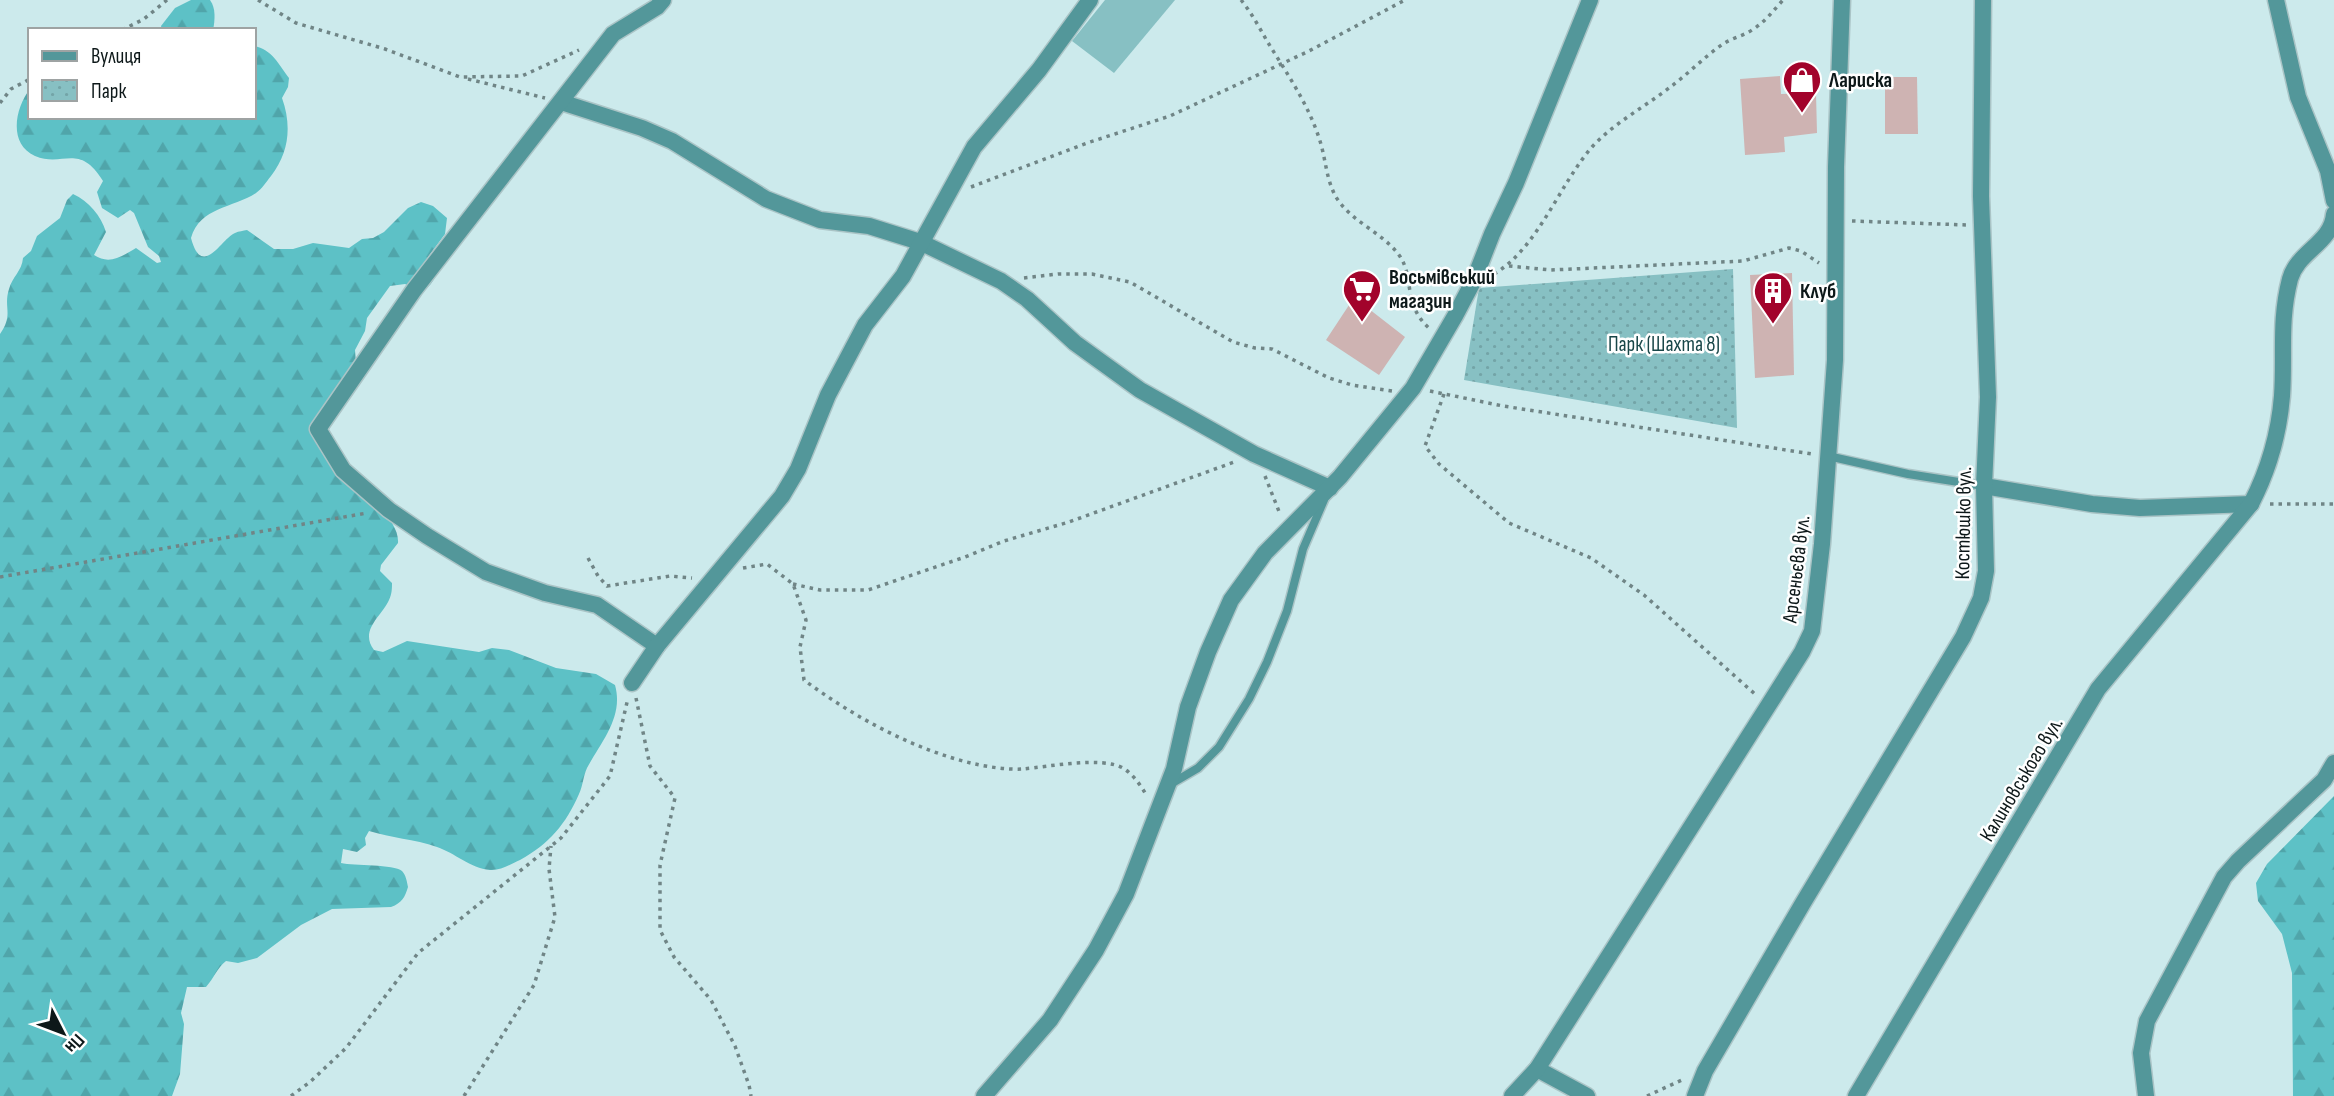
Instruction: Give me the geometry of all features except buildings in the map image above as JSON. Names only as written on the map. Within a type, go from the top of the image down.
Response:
[{"type":"street","points":[[657,646],[597,605],[545,593],[486,572],[427,536],[389,510],[343,470],[318,429],[414,290],[613,34],[657,7],[663,0]]},
{"type":"street","points":[[632,682],[657,646],[782,496],[799,469],[828,395],[865,326],[903,276],[974,147],[1039,70],[1090,0]]},
{"type":"street","points":[[984,1096],[1050,1020],[1096,950],[1126,894],[1174,769],[1188,707],[1231,600],[1265,552],[1330,488],[1410,391],[1442,338],[1474,280],[1590,0]]},
{"type":"street","name":"Арсеньєва вул.","points":[[1512,1096],[1536,1069],[1768,706],[1812,631],[1822,544],[1835,360],[1842,0]]},
{"type":"street","name":"Костюшко вул.","points":[[1695,1096],[1705,1070],[1802,904],[1963,638],[1981,598],[1986,571],[1984,486],[1987,397],[1982,226],[1983,0]]},
{"type":"street","points":[[2276,0],[2298,97],[2331,172],[2334,201]]},
{"type":"street","points":[[561,102],[642,128],[672,141],[766,199],[820,220],[869,226],[920,242],[1001,281],[1027,299],[1075,343],[1140,390],[1254,454],[1330,488]]},
{"type":"street","points":[[2334,214],[2334,226]]},
{"type":"street","name":"Калиновського вул.","points":[[1856,1096],[2098,689],[2251,504],[2264,479],[2273,452],[2282,397],[2282,323],[2291,276],[2297,262],[2319,244],[2334,226]]},
{"type":"street","points":[[1984,486],[2092,504],[2140,508],[2251,504]]},
{"type":"street","points":[[2146,1096],[2141,1053],[2147,1020],[2224,877],[2324,780],[2334,763]]},
{"type":"street","points":[[1536,1069],[1587,1096]]},
{"type":"lane","points":[[1828,456],[1908,474],[1984,486]]},
{"type":"lane","points":[[1167,787],[1198,768],[1219,747],[1249,699],[1268,662],[1287,611],[1303,549],[1330,488]]},
{"type":"path","points":[[126,28],[144,19],[167,0]]},
{"type":"path","points":[[258,0],[296,23],[385,49],[460,77],[561,102]]},
{"type":"path","points":[[1241,0],[1307,109],[1320,141],[1328,181],[1339,201],[1354,218],[1400,256],[1406,271],[1409,296],[1421,321],[1442,338]]},
{"type":"path","points":[[946,196],[1087,143],[1170,116],[1281,64],[1405,0]]},
{"type":"path","points":[[1474,280],[1492,275],[1507,266],[1546,217],[1569,177],[1600,139],[1724,44],[1751,31],[1767,19],[1783,0]]},
{"type":"path","points":[[460,77],[522,76],[613,34]]},
{"type":"path","points":[[0,103],[11,89],[28,80]]},
{"type":"path","points":[[1836,220],[1982,226]]},
{"type":"path","points":[[1507,266],[1551,270],[1743,261],[1789,248],[1801,251],[1836,274]]},
{"type":"path","points":[[1001,281],[1058,274],[1093,274],[1130,282],[1233,342],[1272,349],[1329,378],[1352,385],[1444,394],[1503,406],[1828,456]]},
{"type":"path","points":[[1444,394],[1425,446],[1439,464],[1509,523],[1591,558],[1644,595],[1768,706]]},
{"type":"path","points":[[740,568],[767,564],[793,584],[820,590],[868,590],[1004,541],[1069,522],[1254,454],[1279,509],[1283,534]]},
{"type":"path","points":[[2251,504],[2334,504]]},
{"type":"path","points":[[0,577],[389,510]]},
{"type":"path","points":[[588,558],[607,586],[670,576],[714,577]]},
{"type":"path","points":[[793,584],[806,620],[800,647],[804,680],[827,697],[892,734],[935,752],[976,764],[1020,769],[1063,763],[1121,767],[1136,779],[1157,813]]},
{"type":"path","points":[[291,1096],[346,1048],[418,953],[561,838],[610,776],[632,682]]},
{"type":"path","points":[[632,682],[650,766],[675,798],[660,865],[660,930],[674,957],[711,1000],[735,1046],[751,1096]]},
{"type":"path","points":[[464,1096],[534,985],[555,917],[549,869],[551,846]]},
{"type":"path","points":[[1647,1096],[1664,1086],[1705,1070]]},
{"type":"green space","points":[[191,0],[210,0],[215,18],[213,28],[162,28],[175,8]]},
{"type":"green space","points":[[1105,0],[1175,0],[1114,73],[1072,41]]},
{"type":"green space","points":[[256,47],[266,50],[289,78],[282,98],[288,129],[285,149],[277,167],[258,191],[209,214],[195,228],[191,238],[201,256],[212,253],[236,232],[247,230],[274,249],[293,249],[313,243],[349,248],[362,239],[373,238],[384,232],[408,208],[421,202],[433,206],[447,218],[445,234],[428,257],[435,267],[434,280],[423,292],[405,284],[390,286],[367,318],[365,331],[355,350],[356,363],[315,434],[330,464],[383,512],[397,532],[398,543],[381,565],[380,571],[392,583],[391,596],[370,630],[370,643],[374,650],[383,652],[407,641],[479,652],[492,648],[509,650],[556,668],[596,674],[615,685],[617,697],[610,729],[587,768],[579,794],[556,832],[540,847],[505,867],[490,870],[437,847],[369,831],[365,838],[366,845],[357,852],[343,849],[341,863],[391,867],[402,871],[408,887],[398,904],[391,907],[332,909],[301,925],[257,958],[238,963],[226,961],[206,987],[187,987],[181,1013],[184,1024],[180,1074],[172,1096],[0,1096],[0,334],[7,316],[7,296],[23,258],[31,251],[37,236],[60,218],[67,200],[73,194],[94,210],[106,232],[94,255],[110,260],[136,248],[157,263],[161,262],[159,256],[148,247],[134,213],[130,210],[118,218],[102,208],[97,192],[103,181],[86,162],[71,158],[45,159],[26,150],[18,135],[17,125],[28,92],[28,119],[256,119]]},
{"type":"green space","name":"Парк (Шахта 8)","points":[[1733,269],[1737,428],[1464,380],[1479,288]]},
{"type":"green space","points":[[2334,796],[2334,1096],[2293,1096],[2292,973],[2282,934],[2258,901],[2256,883],[2267,864]]},
{"type":"place","name":"Лариска","points":[[1802,114]]},
{"type":"place","name":"Восьмівський магазин","points":[[1362,323]]},
{"type":"place","name":"Клуб","points":[[1773,325]]}]
